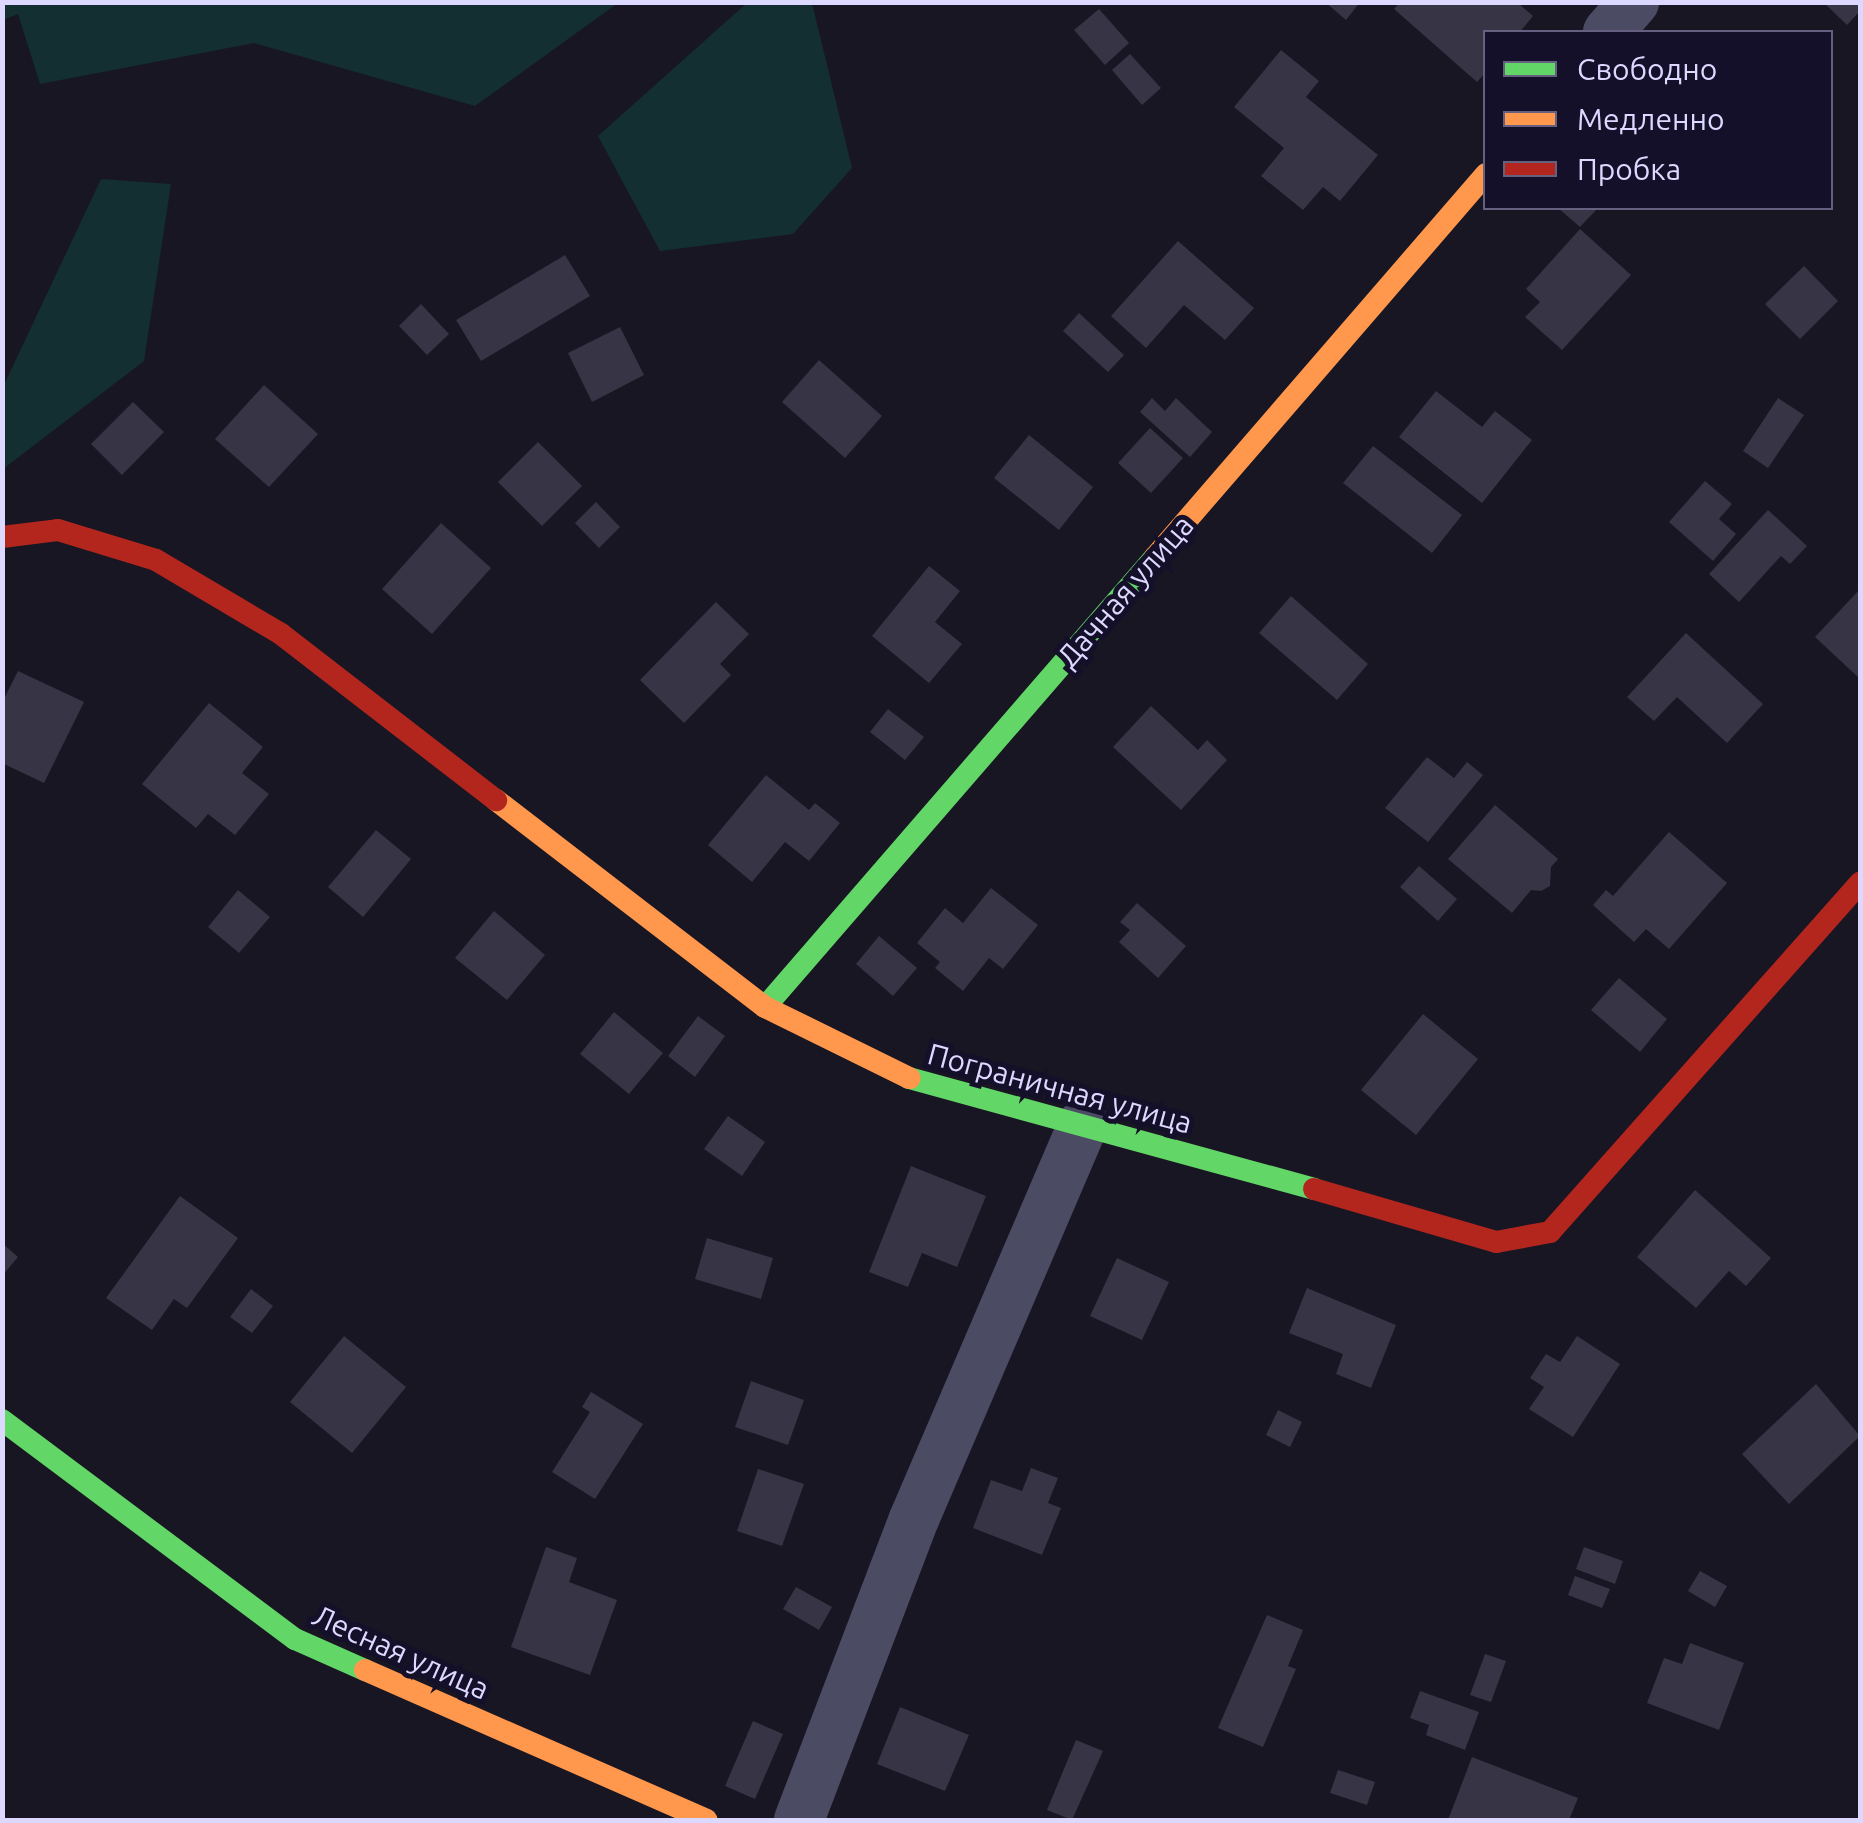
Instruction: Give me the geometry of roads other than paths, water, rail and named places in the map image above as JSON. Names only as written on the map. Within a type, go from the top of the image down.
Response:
[{"type":"street","points":[[1610,30],[1634,2]]},
{"type":"street","name":"Дачная улица","points":[[764,1007],[1483,177]]},
{"type":"street","name":"Пограничная улица","points":[[2,537],[58,530],[156,560],[282,634],[764,1007],[914,1082],[1084,1123],[1496,1242],[1550,1232],[1860,883]]},
{"type":"street","points":[[799,1820],[914,1519],[1084,1123]]},
{"type":"street","name":"Лесная улица","points":[[2,1420],[295,1639],[707,1820]]}]
